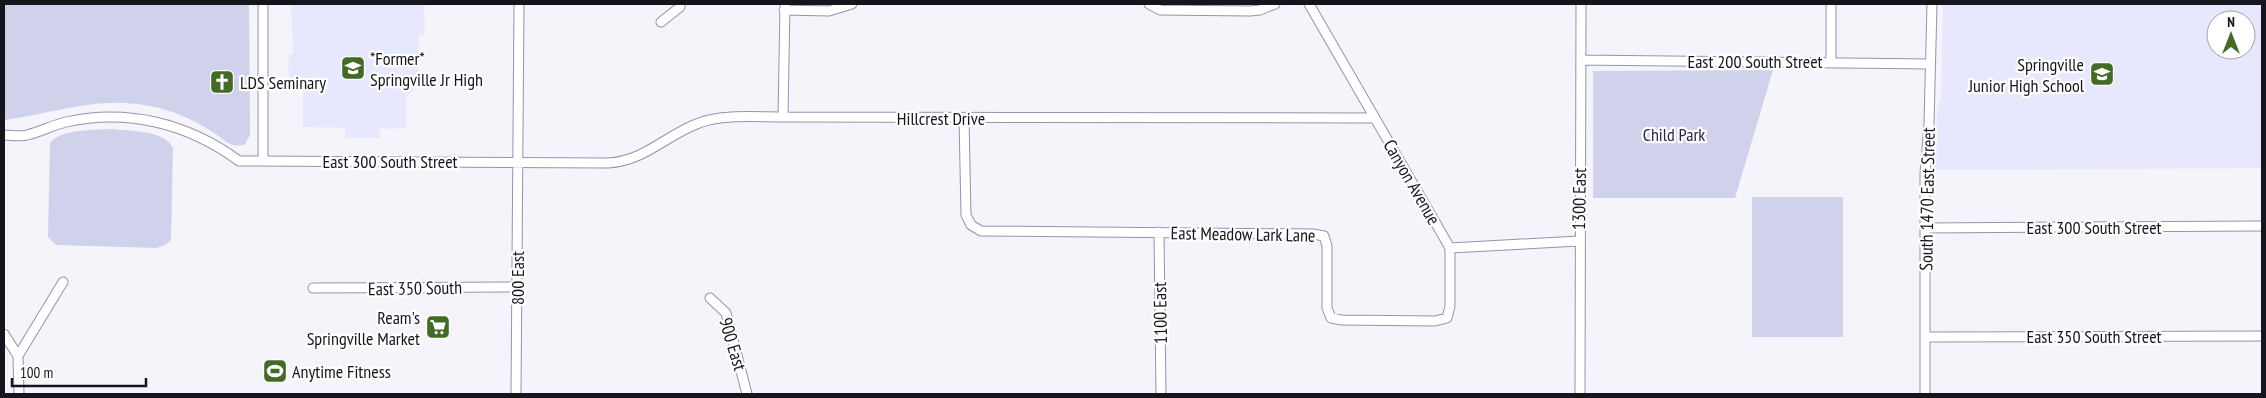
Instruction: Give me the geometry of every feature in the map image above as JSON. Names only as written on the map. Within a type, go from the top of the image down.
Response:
[{"type":"street","points":[[263,4],[263,162]]},
{"type":"street","name":"800 East","points":[[516,394],[519,4]]},
{"type":"street","points":[[661,22],[680,7],[680,4]]},
{"type":"street","points":[[783,117],[784,7],[829,11],[852,4]]},
{"type":"street","points":[[1149,4],[1160,10],[1241,11],[1260,10],[1275,4]]},
{"type":"street","name":"Canyon Avenue","points":[[1309,4],[1450,248]]},
{"type":"street","name":"1300 East","points":[[1580,394],[1581,4]]},
{"type":"street","points":[[1831,4],[1831,61]]},
{"type":"street","name":"South 1470 East Street","points":[[1925,394],[1925,174],[1930,124],[1932,4]]},
{"type":"street","name":"East 200 South Street","points":[[1581,60],[1831,61],[1930,64]]},
{"type":"street","name":"Hillcrest Drive","points":[[517,161],[622,162],[652,150],[698,123],[713,119],[783,117],[1374,118]]},
{"type":"street","name":"East 300 South Street","points":[[4,135],[26,135],[53,126],[88,118],[131,118],[159,123],[186,131],[215,145],[239,161],[517,161]]},
{"type":"street","name":"East Meadow Lark Lane","points":[[964,118],[966,215],[971,225],[981,231],[1313,234],[1324,236],[1327,246],[1327,308],[1331,318],[1342,320],[1435,321],[1447,318],[1450,306],[1450,248]]},
{"type":"street","name":"East 300 South Street","points":[[1925,228],[2262,226]]},
{"type":"street","name":"1100 East","points":[[1159,232],[1161,394]]},
{"type":"street","points":[[1450,248],[1579,241]]},
{"type":"street","points":[[18,356],[63,282]]},
{"type":"street","name":"East 350 South","points":[[313,288],[517,287]]},
{"type":"street","name":"900 East","points":[[710,298],[726,313],[747,394]]},
{"type":"street","points":[[4,334],[18,356],[19,394]]},
{"type":"street","name":"East 350 South Street","points":[[1926,337],[2262,336]]},
{"type":"shaded area","name":"*Former* Springville Jr High","points":[[291,4],[424,4],[425,35],[419,35],[418,86],[406,97],[406,128],[379,129],[380,138],[345,138],[345,128],[303,127],[303,82],[289,81],[288,55],[293,54]]},
{"type":"shaded area","name":"Springville Junior High School","points":[[1943,4],[2262,4],[2262,168],[1934,170],[1937,109],[1941,99]]},
{"type":"green space","points":[[4,4],[249,4],[250,135],[245,144],[238,146],[230,144],[184,116],[144,105],[124,103],[85,105],[4,120]]},
{"type":"green space","name":"Child Park","points":[[1773,70],[1735,198],[1593,198],[1593,71]]},
{"type":"green space","points":[[111,129],[146,132],[169,142],[173,148],[171,240],[157,248],[56,245],[48,237],[50,144],[60,135],[68,133]]},
{"type":"green space","points":[[1752,197],[1843,197],[1843,337],[1752,337]]},
{"type":"place","name":"*Former* Springville Jr High","points":[[353,68]]},
{"type":"place","name":"Springville Junior High School","points":[[2102,74]]},
{"type":"place","name":"LDS Seminary","points":[[222,82]]},
{"type":"place","name":"Ream's Springville Market","points":[[438,327]]},
{"type":"place","name":"Anytime Fitness","points":[[275,371]]}]
